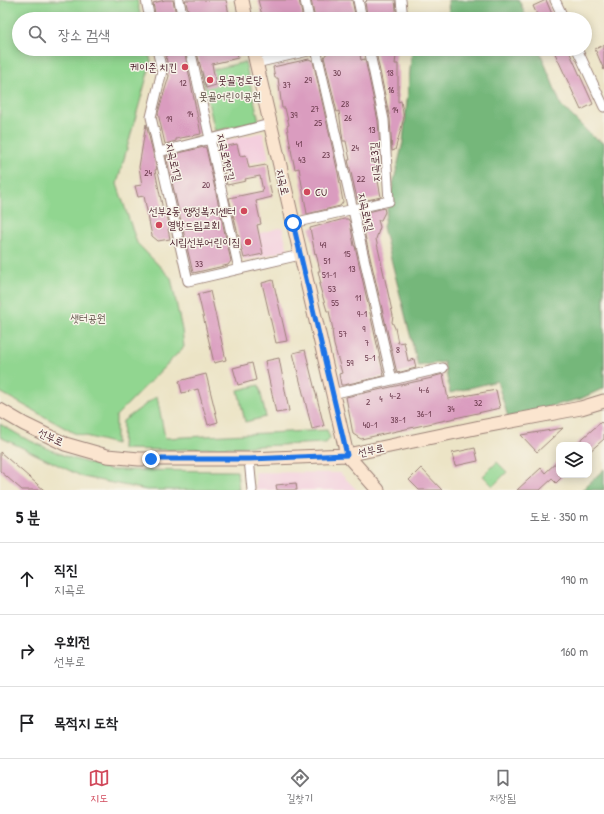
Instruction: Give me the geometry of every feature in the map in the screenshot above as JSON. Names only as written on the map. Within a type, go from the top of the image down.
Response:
[{"type":"main road","points":[[242,0],[245,12]]},
{"type":"main road","name":"지곡로","points":[[254,56],[347,455],[378,490]]},
{"type":"main road","name":"선부로","points":[[0,410],[24,424],[65,444],[107,456],[139,459],[250,459],[347,455],[480,427],[581,408],[604,401]]},
{"type":"street","points":[[146,0],[149,12]]},
{"type":"street","points":[[179,0],[182,12]]},
{"type":"street","points":[[305,0],[308,12]]},
{"type":"street","points":[[358,0],[361,12]]},
{"type":"street","points":[[401,0],[402,12]]},
{"type":"street","points":[[555,0],[561,12]]},
{"type":"street","name":"지곡로1길","points":[[159,56],[162,71],[151,116],[188,281],[239,269]]},
{"type":"street","name":"지곡로1안길","points":[[192,56],[239,269]]},
{"type":"street","points":[[256,63],[286,56]]},
{"type":"street","name":"지곡로4길","points":[[318,56],[392,380]]},
{"type":"street","name":"지곡로3길","points":[[293,223],[389,200],[384,120],[370,56]]},
{"type":"street","points":[[580,56],[604,107]]},
{"type":"street","points":[[159,152],[270,124]]},
{"type":"street","points":[[239,269],[300,255]]},
{"type":"street","points":[[332,394],[443,368]]},
{"type":"street","points":[[250,459],[252,490]]},
{"type":"shaded area","points":[[263,132],[269,159],[223,169],[217,143]]},
{"type":"shaded area","points":[[282,227],[288,250],[244,261],[238,239]]},
{"type":"shaded area","points":[[255,472],[340,473],[357,490],[256,490]]},
{"type":"green space","name":"샛터공원","points":[[0,0],[137,0],[140,12],[12,12],[12,56],[150,56],[151,62],[117,184],[137,243],[171,278],[184,347],[116,416],[116,444],[74,433],[0,392]]},
{"type":"green space","points":[[448,0],[519,0],[524,12],[449,12]]},
{"type":"green space","points":[[411,56],[542,56],[561,105],[592,136],[604,143],[604,388],[580,399],[508,417],[497,381],[450,393],[444,362],[418,366],[383,227],[403,142]]},
{"type":"green space","name":"못골어린이공원","points":[[245,62],[259,121],[215,131],[201,72]]},
{"type":"green space","points":[[259,385],[266,417],[245,422],[238,390]]},
{"type":"green space","points":[[157,396],[165,438],[327,430],[330,438],[326,443],[168,450],[122,449],[123,421]]},
{"type":"green space","points":[[0,424],[26,439],[65,456],[111,470],[237,471],[239,490],[147,490],[83,477],[0,437]]},
{"type":"green space","points":[[497,462],[507,472],[493,486],[483,476]]},
{"type":"green space","points":[[604,469],[604,490],[582,490]]},
{"type":"building","points":[[173,0],[176,12],[155,12],[153,3]]},
{"type":"building","points":[[185,0],[226,0],[229,12],[189,12]]},
{"type":"building","points":[[258,0],[299,0],[302,12],[261,12]]},
{"type":"building","points":[[311,0],[352,0],[355,12],[314,12]]},
{"type":"building","points":[[366,0],[395,0],[396,12],[367,12],[365,2],[367,1]]},
{"type":"building","points":[[546,0],[551,12],[536,12],[533,6]]},
{"type":"building","points":[[604,45],[604,70],[595,49]]},
{"type":"building","points":[[166,56],[185,56],[201,134],[176,139],[176,141],[165,144],[158,113],[169,76]]},
{"type":"building","points":[[198,56],[238,56],[238,58],[212,64],[216,85],[206,88]]},
{"type":"building","points":[[360,56],[361,60],[365,59],[378,121],[382,179],[378,181],[381,197],[358,202],[348,160],[350,160],[346,141],[343,141],[339,111],[337,112],[324,57]]},
{"type":"building","points":[[377,56],[396,56],[395,64],[398,64],[398,102],[401,101],[404,118],[395,150],[392,151],[390,119]]},
{"type":"building","points":[[556,56],[571,56],[593,104],[581,110]]},
{"type":"building","points":[[309,59],[313,61],[343,202],[340,206],[307,214],[299,168],[295,169],[287,126],[289,125],[285,108],[282,108],[278,78],[275,78],[273,67]]},
{"type":"building","points":[[146,124],[157,169],[155,170],[163,210],[166,210],[170,229],[168,229],[170,239],[158,241],[152,236],[144,196],[138,197],[135,186],[142,185],[139,167]]},
{"type":"building","points":[[237,144],[240,156],[246,155],[249,168],[266,165],[272,197],[256,201],[261,224],[257,225],[263,254],[244,258],[229,198],[263,191],[260,176],[227,185],[218,148]]},
{"type":"building","points":[[204,147],[206,148],[231,261],[228,265],[193,273],[166,156]]},
{"type":"building","points":[[384,208],[385,212],[381,220],[378,220],[380,227],[376,239],[393,316],[392,322],[395,328],[398,343],[404,342],[408,361],[414,359],[416,368],[397,373],[360,214]]},
{"type":"building","points":[[348,219],[350,222],[354,246],[384,376],[341,385],[339,374],[342,373],[334,345],[329,311],[327,311],[319,284],[321,284],[318,271],[320,271],[310,228]]},
{"type":"building","points":[[273,280],[287,341],[276,343],[262,283]]},
{"type":"building","points":[[210,291],[226,360],[214,363],[198,294]]},
{"type":"building","points":[[305,350],[324,426],[312,429],[293,353]]},
{"type":"building","points":[[279,358],[289,411],[276,413],[265,361]]},
{"type":"building","points":[[252,363],[256,380],[238,385],[233,368]]},
{"type":"building","points":[[206,374],[218,422],[208,425],[198,389],[182,393],[179,381]]},
{"type":"building","points":[[443,374],[448,399],[496,390],[500,408],[361,439],[353,434],[346,397],[432,378]]},
{"type":"building","points":[[601,422],[604,425],[604,439],[592,449],[592,442],[578,442]]},
{"type":"building","points":[[563,428],[537,452],[521,435]]},
{"type":"building","points":[[475,448],[478,461],[455,466],[452,453]]},
{"type":"building","points":[[0,452],[44,490],[22,490],[0,471]]},
{"type":"building","points":[[556,463],[556,478],[561,478],[556,483],[552,479],[540,490],[517,490],[541,468],[545,473]]},
{"type":"building","points":[[421,468],[442,490],[419,490],[409,480]]},
{"type":"building","points":[[296,483],[297,490],[277,490],[276,485]]},
{"type":"place","name":"케이준 치킨","points":[[185,67]]},
{"type":"place","name":"못골경로당","points":[[210,80]]},
{"type":"place","name":"CU","points":[[307,192]]},
{"type":"place","name":"선부2동 행정복지센터","points":[[244,211]]},
{"type":"place","name":"열방드림교회","points":[[159,225]]},
{"type":"place","name":"시립선부어린이집","points":[[248,242]]},
{"type":"route","points":[[151,459],[250,459],[347,455],[293,223]]}]
